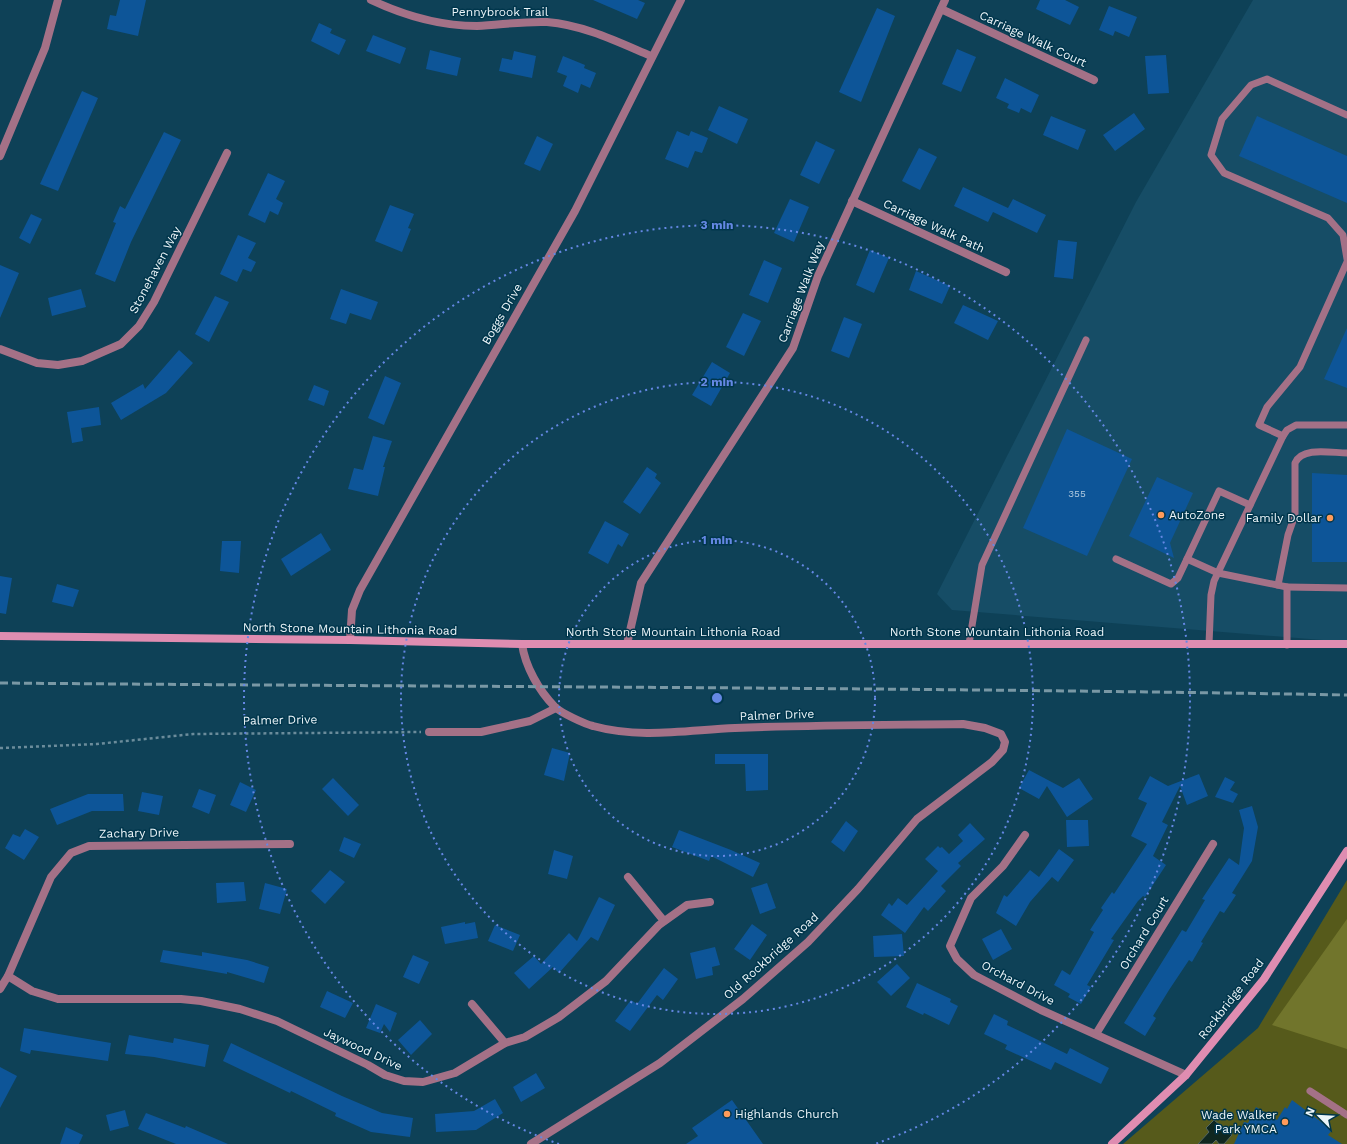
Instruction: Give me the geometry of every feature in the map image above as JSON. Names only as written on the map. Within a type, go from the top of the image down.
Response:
[{"type":"main road","name":"North Stone Mountain Lithonia Road","points":[[0,636],[350,640],[522,644],[1347,644]]},
{"type":"main road","name":"Rockbridge Road","points":[[1112,1144],[1186,1075],[1264,979],[1347,851]]},
{"type":"street","points":[[0,156],[45,48],[58,0]]},
{"type":"street","name":"Pennybrook Trail","points":[[371,0],[414,18],[445,24],[476,26],[546,22],[576,26],[651,56]]},
{"type":"street","name":"Boggs Drive","points":[[350,640],[352,610],[360,590],[575,211],[603,157],[651,56],[681,0]]},
{"type":"street","name":"Carriage Walk Way","points":[[627,644],[641,583],[793,348],[818,276],[945,0]]},
{"type":"street","name":"Carriage Walk Court","points":[[941,10],[1094,80]]},
{"type":"street","name":"Stonehaven Way","points":[[0,349],[37,363],[58,365],[82,362],[121,344],[139,326],[154,302],[227,153]]},
{"type":"street","name":"Carriage Walk Path","points":[[852,201],[1006,272]]},
{"type":"street","name":"Palmer Drive","points":[[522,644],[524,656],[540,688],[556,708],[592,726],[615,731],[667,733],[734,728],[963,724],[985,728],[1001,734]]},
{"type":"street","points":[[429,732],[481,732],[530,721],[556,708]]},
{"type":"street","name":"Old Rockbridge Road","points":[[531,1144],[660,1063],[749,994],[813,937],[858,889],[917,819],[992,762],[1004,746],[1005,742],[1001,734]]},
{"type":"street","name":"Orchard Drive","points":[[1025,835],[1002,866],[971,898],[950,946],[957,959],[974,975],[1041,1010],[1186,1075]]},
{"type":"street","name":"Zachary Drive","points":[[0,988],[8,976],[51,877],[71,853],[89,846],[290,844]]},
{"type":"street","name":"Orchard Court","points":[[1096,1034],[1213,844]]},
{"type":"street","points":[[628,878],[664,921]]},
{"type":"street","name":"Jaywood Drive","points":[[8,976],[32,991],[58,999],[181,999],[240,1008],[277,1021],[368,1065],[385,1075],[404,1081],[423,1082],[455,1073],[505,1043],[525,1037],[575,1006],[606,981],[664,921],[687,905],[710,902]]},
{"type":"street","points":[[472,1004],[505,1043]]},
{"type":"lane","points":[[1283,436],[1259,425],[1267,407],[1300,367],[1347,261],[1343,235],[1328,218],[1224,173],[1211,155],[1222,119],[1251,85],[1267,80],[1347,116]]},
{"type":"lane","points":[[969,644],[982,565],[1086,340]]},
{"type":"lane","points":[[1209,644],[1211,595],[1218,573],[1283,436],[1287,430],[1296,424],[1347,425]]},
{"type":"lane","points":[[1278,585],[1288,535],[1295,515],[1295,463],[1297,458],[1310,452],[1347,453]]},
{"type":"lane","points":[[1116,559],[1171,584],[1178,578],[1220,491],[1250,505]]},
{"type":"lane","points":[[1187,559],[1218,573],[1287,587],[1347,588]]},
{"type":"lane","points":[[1287,587],[1287,645]]},
{"type":"lane","points":[[1310,1091],[1347,1115]]},
{"type":"path","name":"Palmer Drive","points":[[0,748],[97,744],[193,734],[429,732]]},
{"type":"shaded area","points":[[1253,0],[1347,0],[1347,642],[952,610],[937,594],[1136,202]]},
{"type":"shaded area","points":[[1214,1120],[1232,1135],[1224,1144],[1219,1144],[1216,1140],[1212,1144],[1198,1144],[1209,1132],[1206,1128]]},
{"type":"green space","points":[[1347,880],[1347,1144],[1123,1144],[1258,1028]]},
{"type":"green space","points":[[1347,919],[1347,1049],[1272,1025]]},
{"type":"building","points":[[120,0],[146,0],[138,36],[107,29],[110,15],[116,16]]},
{"type":"building","points":[[593,0],[638,0],[645,3],[637,19]]},
{"type":"building","points":[[1040,0],[1065,0],[1079,7],[1070,25],[1036,9]]},
{"type":"building","points":[[1109,6],[1137,17],[1129,37],[1115,31],[1113,36],[1099,30]]},
{"type":"building","points":[[877,8],[895,16],[861,102],[839,92]]},
{"type":"building","points":[[319,23],[332,29],[330,33],[346,40],[339,55],[311,41]]},
{"type":"building","points":[[373,35],[406,48],[400,64],[366,51]]},
{"type":"building","points":[[957,49],[976,57],[961,92],[942,84]]},
{"type":"building","points":[[430,50],[461,58],[457,76],[426,69]]},
{"type":"building","points":[[514,51],[536,56],[532,78],[499,71],[502,58],[512,60]]},
{"type":"building","points":[[1166,55],[1169,93],[1148,94],[1145,56]]},
{"type":"building","points":[[563,56],[585,65],[584,68],[596,73],[590,88],[581,84],[578,93],[563,86],[567,76],[557,72]]},
{"type":"building","points":[[1005,78],[1039,95],[1031,113],[1021,108],[1019,113],[1007,108],[1009,104],[996,98]]},
{"type":"building","points":[[82,91],[98,98],[58,191],[40,184]]},
{"type":"building","points":[[719,106],[748,119],[737,144],[708,130]]},
{"type":"building","points":[[1134,113],[1145,129],[1115,151],[1103,135]]},
{"type":"building","points":[[1051,116],[1086,130],[1078,150],[1043,135]]},
{"type":"building","points":[[1257,116],[1347,156],[1347,203],[1239,156]]},
{"type":"building","points":[[677,131],[689,136],[691,131],[708,138],[702,153],[695,151],[688,168],[665,159]]},
{"type":"building","points":[[164,132],[181,140],[131,242],[115,282],[95,274],[116,223],[113,222],[120,206],[125,209]]},
{"type":"building","points":[[537,136],[553,144],[540,171],[524,164]]},
{"type":"building","points":[[816,141],[835,150],[819,184],[800,175]]},
{"type":"building","points":[[919,148],[937,157],[920,190],[902,181]]},
{"type":"building","points":[[268,173],[285,181],[276,199],[283,203],[278,215],[270,211],[265,223],[248,215]]},
{"type":"building","points":[[963,187],[1008,208],[1013,199],[1046,215],[1037,233],[993,212],[988,222],[954,206]]},
{"type":"building","points":[[790,199],[809,207],[794,242],[774,233]]},
{"type":"building","points":[[390,205],[414,214],[408,228],[411,229],[402,252],[375,241]]},
{"type":"building","points":[[31,214],[42,219],[30,244],[19,238]]},
{"type":"building","points":[[238,235],[256,243],[248,258],[256,262],[251,272],[243,269],[237,282],[220,274]]},
{"type":"building","points":[[1058,240],[1077,242],[1073,279],[1054,277]]},
{"type":"building","points":[[870,250],[889,258],[874,293],[856,285]]},
{"type":"building","points":[[764,260],[782,268],[768,303],[749,295]]},
{"type":"building","points":[[0,265],[19,273],[0,318]]},
{"type":"building","points":[[916,271],[950,286],[942,304],[909,290]]},
{"type":"building","points":[[81,289],[86,307],[52,316],[48,298]]},
{"type":"building","points":[[341,289],[378,302],[371,320],[350,313],[346,324],[330,319]]},
{"type":"building","points":[[215,296],[229,302],[209,342],[195,334]]},
{"type":"building","points":[[963,305],[998,321],[988,340],[954,323]]},
{"type":"building","points":[[743,313],[761,321],[744,356],[726,347]]},
{"type":"building","points":[[844,317],[862,324],[849,358],[831,351]]},
{"type":"building","points":[[1347,328],[1347,388],[1324,379]]},
{"type":"building","points":[[179,350],[193,363],[166,393],[121,420],[111,403],[143,384],[145,389]]},
{"type":"building","points":[[712,362],[730,373],[711,406],[692,395]]},
{"type":"building","points":[[385,376],[401,383],[384,425],[368,418]]},
{"type":"building","points":[[314,385],[329,391],[324,406],[308,400]]},
{"type":"building","points":[[99,407],[101,425],[81,428],[83,441],[72,443],[67,412]]},
{"type":"building","points":[[1067,429],[1132,459],[1087,556],[1023,528]]},
{"type":"building","points":[[373,436],[392,441],[383,467],[385,467],[378,496],[348,489],[354,468],[363,470]]},
{"type":"building","points":[[647,467],[657,474],[655,478],[661,483],[640,514],[623,502]]},
{"type":"building","name":"Family Dollar","points":[[1312,473],[1347,475],[1347,562],[1312,562]]},
{"type":"building","name":"AutoZone","points":[[1157,477],[1193,493],[1170,543],[1174,558],[1129,536]]},
{"type":"building","points":[[605,521],[629,534],[622,547],[618,544],[608,564],[588,553]]},
{"type":"building","points":[[321,533],[331,550],[291,576],[281,559]]},
{"type":"building","points":[[222,541],[241,541],[239,573],[220,571]]},
{"type":"building","points":[[0,576],[12,578],[6,614],[0,613]]},
{"type":"building","points":[[57,584],[79,590],[73,607],[52,602]]},
{"type":"building","points":[[552,748],[570,753],[564,781],[544,775]]},
{"type":"building","points":[[715,754],[768,754],[768,790],[746,791],[745,764],[715,764]]},
{"type":"building","points":[[1029,770],[1063,788],[1079,778],[1093,799],[1067,817],[1047,786],[1039,799],[1019,788]]},
{"type":"building","points":[[1199,774],[1208,796],[1187,805],[1180,786],[1162,822],[1168,825],[1153,856],[1166,865],[1145,897],[1143,896],[1138,901],[1111,939],[1114,940],[1087,985],[1091,987],[1081,1004],[1068,997],[1070,994],[1054,985],[1062,970],[1070,975],[1094,932],[1090,930],[1103,910],[1101,908],[1112,892],[1114,894],[1147,844],[1131,836],[1147,803],[1138,799],[1150,776],[1168,786]]},
{"type":"building","points":[[1225,777],[1235,782],[1230,790],[1238,794],[1233,803],[1215,797]]},
{"type":"building","points":[[333,778],[359,805],[348,816],[322,789]]},
{"type":"building","points":[[240,782],[256,790],[246,812],[230,805]]},
{"type":"building","points":[[199,789],[216,795],[209,814],[192,807]]},
{"type":"building","points":[[142,792],[163,796],[159,815],[138,811]]},
{"type":"building","points":[[88,794],[123,794],[124,811],[92,811],[57,825],[50,809]]},
{"type":"building","points":[[1252,806],[1258,827],[1252,861],[1232,893],[1236,895],[1224,913],[1220,911],[1201,942],[1203,943],[1192,962],[1189,960],[1169,990],[1153,1016],[1156,1018],[1145,1036],[1124,1023],[1182,930],[1186,932],[1205,900],[1202,899],[1229,858],[1239,865],[1244,828],[1239,810]]},
{"type":"building","points":[[1066,820],[1088,820],[1089,846],[1067,847]]},
{"type":"building","points":[[846,821],[858,831],[844,852],[831,842]]},
{"type":"building","points":[[970,823],[985,839],[958,863],[961,866],[941,886],[946,891],[928,911],[924,907],[905,933],[881,915],[889,903],[892,906],[898,898],[907,905],[938,871],[925,859],[938,846],[940,848],[942,847],[949,854],[963,841],[958,835]]},
{"type":"building","points":[[25,829],[39,837],[24,860],[5,848],[13,834],[20,837]]},
{"type":"building","points":[[679,830],[760,863],[753,877],[711,856],[709,861],[672,847]]},
{"type":"building","points":[[344,837],[361,844],[354,858],[339,851]]},
{"type":"building","points":[[1059,849],[1074,860],[1058,882],[1052,877],[1030,902],[1016,926],[996,913],[1004,895],[1007,897],[1030,870],[1039,877]]},
{"type":"building","points":[[554,850],[573,856],[567,879],[548,874]]},
{"type":"building","points":[[330,870],[345,882],[325,904],[311,891]]},
{"type":"building","points":[[244,882],[246,901],[217,903],[216,883]]},
{"type":"building","points":[[265,883],[287,889],[280,914],[259,909]]},
{"type":"building","points":[[767,883],[776,908],[760,914],[751,888]]},
{"type":"building","points":[[599,897],[615,905],[598,941],[591,937],[559,973],[553,967],[529,989],[514,973],[534,956],[541,964],[569,933],[577,941]]},
{"type":"building","points":[[465,922],[465,924],[475,922],[478,938],[445,944],[441,927]]},
{"type":"building","points":[[752,924],[767,935],[750,960],[734,949]]},
{"type":"building","points":[[495,925],[520,935],[513,951],[488,941]]},
{"type":"building","points":[[1001,929],[1012,949],[993,960],[982,939]]},
{"type":"building","points":[[902,934],[904,956],[874,957],[873,936]]},
{"type":"building","points":[[715,947],[720,965],[712,967],[713,975],[696,979],[690,953]]},
{"type":"building","points":[[163,950],[202,956],[202,952],[247,960],[269,967],[264,983],[227,972],[227,974],[160,962]]},
{"type":"building","points":[[413,955],[429,962],[419,984],[403,977]]},
{"type":"building","points":[[897,964],[910,978],[891,996],[877,982]]},
{"type":"building","points":[[664,968],[678,979],[663,1000],[657,995],[630,1031],[615,1021],[631,1000],[637,1004]]},
{"type":"building","points":[[917,983],[951,999],[950,1002],[958,1006],[949,1025],[924,1013],[923,1015],[906,1007]]},
{"type":"building","points":[[327,991],[353,1003],[345,1018],[320,1007]]},
{"type":"building","points":[[376,1004],[397,1013],[390,1032],[384,1024],[380,1033],[366,1028]]},
{"type":"building","points":[[994,1014],[1008,1021],[1007,1025],[1067,1054],[1070,1048],[1109,1068],[1101,1084],[1055,1062],[1051,1070],[1005,1049],[1007,1045],[984,1034]]},
{"type":"building","points":[[420,1020],[432,1034],[411,1055],[398,1040]]},
{"type":"building","points":[[24,1028],[111,1043],[108,1061],[31,1050],[30,1054],[20,1051]]},
{"type":"building","points":[[129,1035],[173,1043],[174,1038],[209,1045],[205,1067],[154,1057],[125,1054]]},
{"type":"building","points":[[231,1043],[342,1096],[382,1113],[413,1118],[410,1137],[371,1132],[335,1116],[336,1113],[291,1091],[290,1093],[223,1061]]},
{"type":"building","points":[[0,1067],[17,1076],[0,1108]]},
{"type":"building","points":[[536,1073],[545,1088],[521,1102],[513,1087]]},
{"type":"building","points":[[495,1099],[503,1113],[476,1130],[436,1132],[435,1114],[474,1111]]},
{"type":"building","name":"Highlands Church","points":[[732,1100],[763,1144],[686,1144],[698,1136],[692,1128]]},
{"type":"building","name":"Wade Walker Park YMCA","points":[[1292,1100],[1332,1130],[1328,1135],[1342,1144],[1234,1144],[1244,1122],[1248,1123],[1256,1107],[1277,1120],[1285,1107],[1287,1109]]},
{"type":"building","points":[[125,1110],[129,1126],[110,1131],[106,1115]]},
{"type":"building","points":[[146,1113],[185,1128],[186,1126],[228,1144],[176,1144],[138,1129]]},
{"type":"building","points":[[66,1127],[83,1135],[79,1144],[60,1144]]},
{"type":"railway","points":[[0,683],[1179,692],[1347,695]]},
{"type":"place","name":"AutoZone","points":[[1161,515]]},
{"type":"place","name":"Family Dollar","points":[[1330,518]]},
{"type":"place","name":"Highlands Church","points":[[727,1114]]},
{"type":"place","name":"Wade Walker Park YMCA","points":[[1285,1122]]}]
